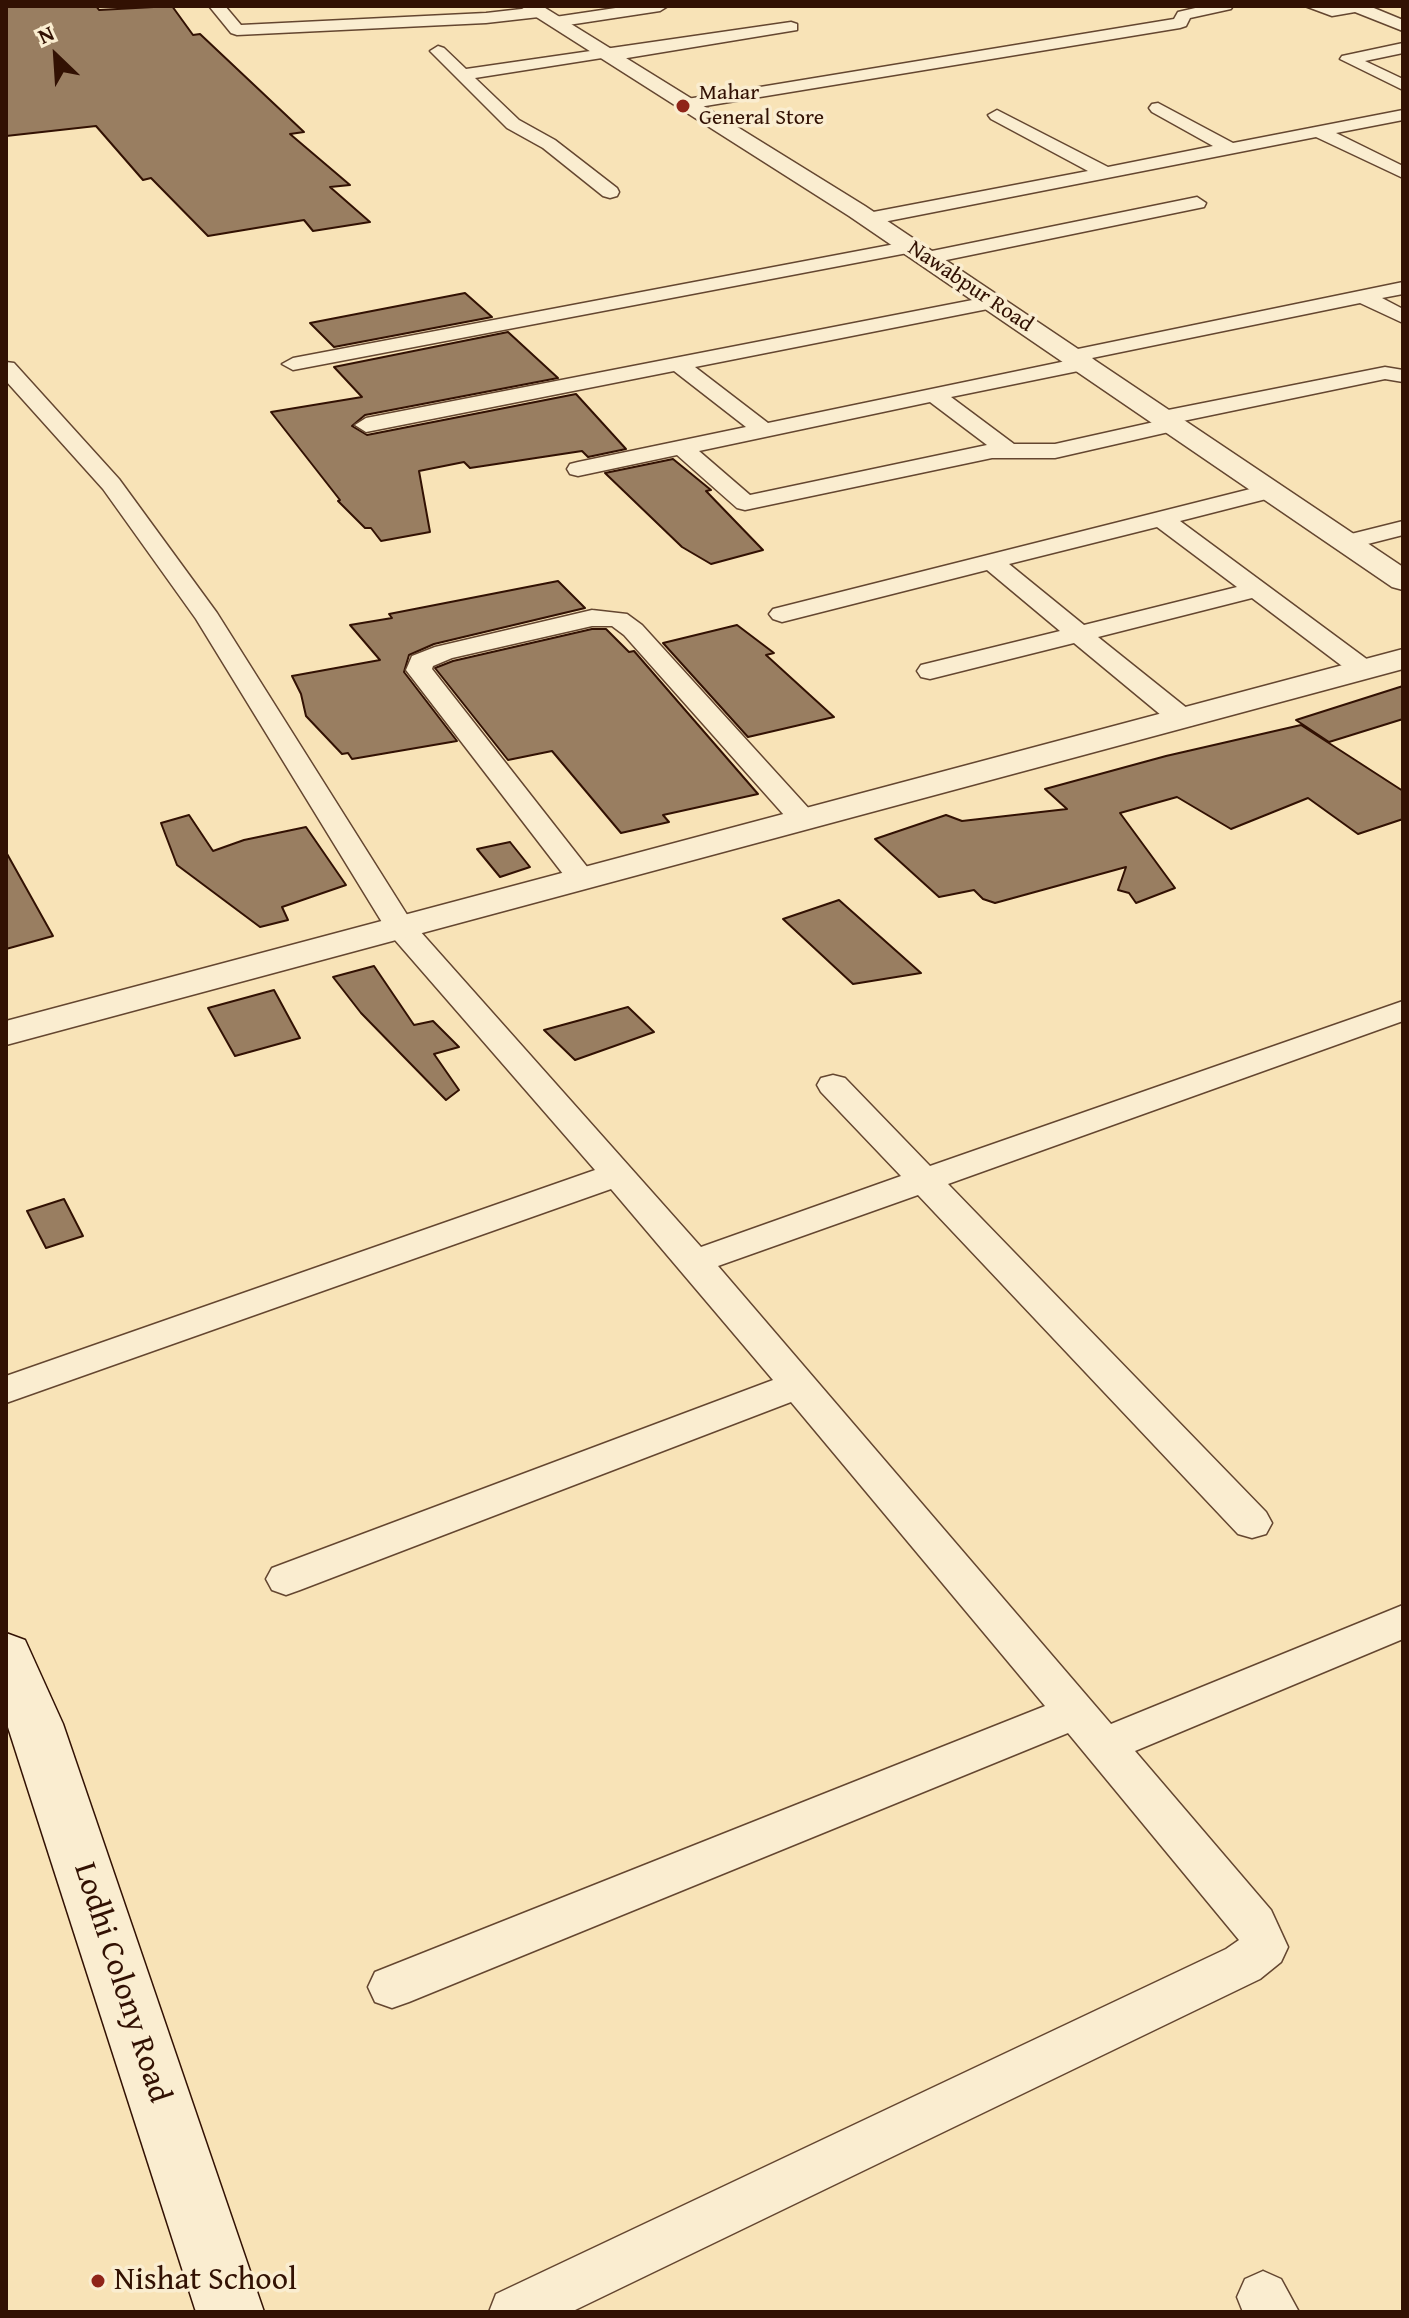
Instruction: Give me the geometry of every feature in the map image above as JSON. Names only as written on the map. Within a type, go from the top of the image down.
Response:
[{"type":"main road","name":"Lodhi Colony Road","points":[[6,1655],[35,1724],[230,2312]]},
{"type":"street","points":[[217,6],[237,30],[660,6]]},
{"type":"street","points":[[306,6],[324,25]]},
{"type":"street","points":[[364,6],[383,21]]},
{"type":"street","points":[[687,104],[1180,23],[1184,15],[1225,6]]},
{"type":"street","points":[[1320,8],[1359,6],[1403,26]]},
{"type":"street","name":"Nawabpur Road","points":[[541,13],[919,252],[1403,581]]},
{"type":"street","points":[[463,75],[791,27]]},
{"type":"street","points":[[1403,48],[1348,59],[1403,85]]},
{"type":"street","points":[[438,51],[513,124],[549,144],[610,192]]},
{"type":"street","points":[[1158,108],[1231,149]]},
{"type":"street","points":[[997,115],[1106,173]]},
{"type":"street","points":[[868,219],[1403,115]]},
{"type":"street","points":[[1319,132],[1403,173]]},
{"type":"street","points":[[293,364],[1197,203]]},
{"type":"street","points":[[578,469],[934,395],[1079,359],[1403,288]]},
{"type":"street","points":[[1364,297],[1403,317]]},
{"type":"street","points":[[366,425],[993,302]]},
{"type":"street","points":[[678,364],[763,430]]},
{"type":"street","points":[[6,368],[111,484],[208,618],[399,926],[694,1262],[1255,1924],[1265,1947],[1243,1964],[515,2312]]},
{"type":"street","points":[[681,447],[745,503],[992,451],[1055,451],[1169,421],[1385,373],[1403,376]]},
{"type":"street","points":[[934,395],[1009,451]]},
{"type":"street","points":[[782,614],[1270,491]]},
{"type":"street","points":[[1163,520],[1363,669]]},
{"type":"street","points":[[1348,542],[1403,528]]},
{"type":"street","points":[[992,562],[1183,719]]},
{"type":"street","points":[[930,671],[1258,589]]},
{"type":"street","points":[[580,877],[419,670],[421,662],[444,652],[592,618],[618,619],[633,630],[802,818]]},
{"type":"street","points":[[6,1033],[1403,659]]},
{"type":"street","points":[[694,1262],[1403,1010]]},
{"type":"street","points":[[833,1085],[1252,1523]]},
{"type":"street","points":[[6,1390],[619,1174]]},
{"type":"street","points":[[286,1579],[797,1385]]},
{"type":"street","points":[[392,1987],[1089,1729],[1403,1621]]},
{"type":"building","points":[[6,6],[96,6],[99,10],[172,6],[193,35],[200,34],[304,132],[290,134],[350,185],[330,187],[370,222],[313,231],[304,220],[208,236],[151,178],[143,180],[96,126],[6,136]]},
{"type":"building","points":[[465,293],[492,317],[334,347],[310,323]]},
{"type":"building","points":[[508,332],[558,378],[365,415],[352,426],[367,435],[576,394],[626,449],[588,457],[582,451],[470,468],[464,462],[419,471],[430,532],[381,541],[371,528],[365,528],[338,501],[271,412],[362,397],[334,367]]},
{"type":"building","points":[[673,459],[711,490],[706,491],[763,550],[711,564],[682,547],[605,473]]},
{"type":"building","points":[[558,581],[585,608],[434,644],[409,655],[404,672],[457,741],[352,759],[348,753],[342,754],[306,716],[301,694],[292,676],[380,660],[350,625],[392,618],[389,614]]},
{"type":"building","points":[[737,625],[774,653],[766,655],[834,717],[748,737],[663,643]]},
{"type":"building","points":[[592,629],[606,629],[629,652],[634,651],[758,794],[663,815],[669,822],[621,833],[552,751],[508,760],[435,668],[453,661]]},
{"type":"building","points":[[1403,686],[1403,719],[1329,742],[1296,720]]},
{"type":"building","points":[[1301,725],[1403,791],[1403,819],[1358,834],[1308,798],[1231,829],[1177,797],[1120,813],[1175,888],[1136,903],[1129,893],[1118,890],[1126,867],[995,903],[983,899],[974,890],[939,897],[875,839],[946,815],[962,821],[1067,809],[1045,789],[1166,756]]},
{"type":"building","points":[[189,815],[213,851],[244,840],[306,827],[346,885],[282,907],[288,920],[260,927],[177,865],[161,823]]},
{"type":"building","points":[[510,842],[530,867],[500,877],[477,849]]},
{"type":"building","points":[[6,852],[53,936],[6,949]]},
{"type":"building","points":[[839,900],[921,973],[853,984],[783,919]]},
{"type":"building","points":[[374,966],[414,1025],[433,1021],[459,1047],[434,1054],[459,1090],[446,1100],[361,1013],[333,977]]},
{"type":"building","points":[[274,990],[300,1038],[235,1056],[208,1008]]},
{"type":"building","points":[[628,1007],[654,1032],[575,1060],[544,1030]]},
{"type":"building","points":[[64,1199],[83,1236],[46,1248],[27,1211]]},
{"type":"place","name":"Mahar General Store","points":[[683,106]]},
{"type":"place","name":"Nishat School","points":[[98,2281]]}]
